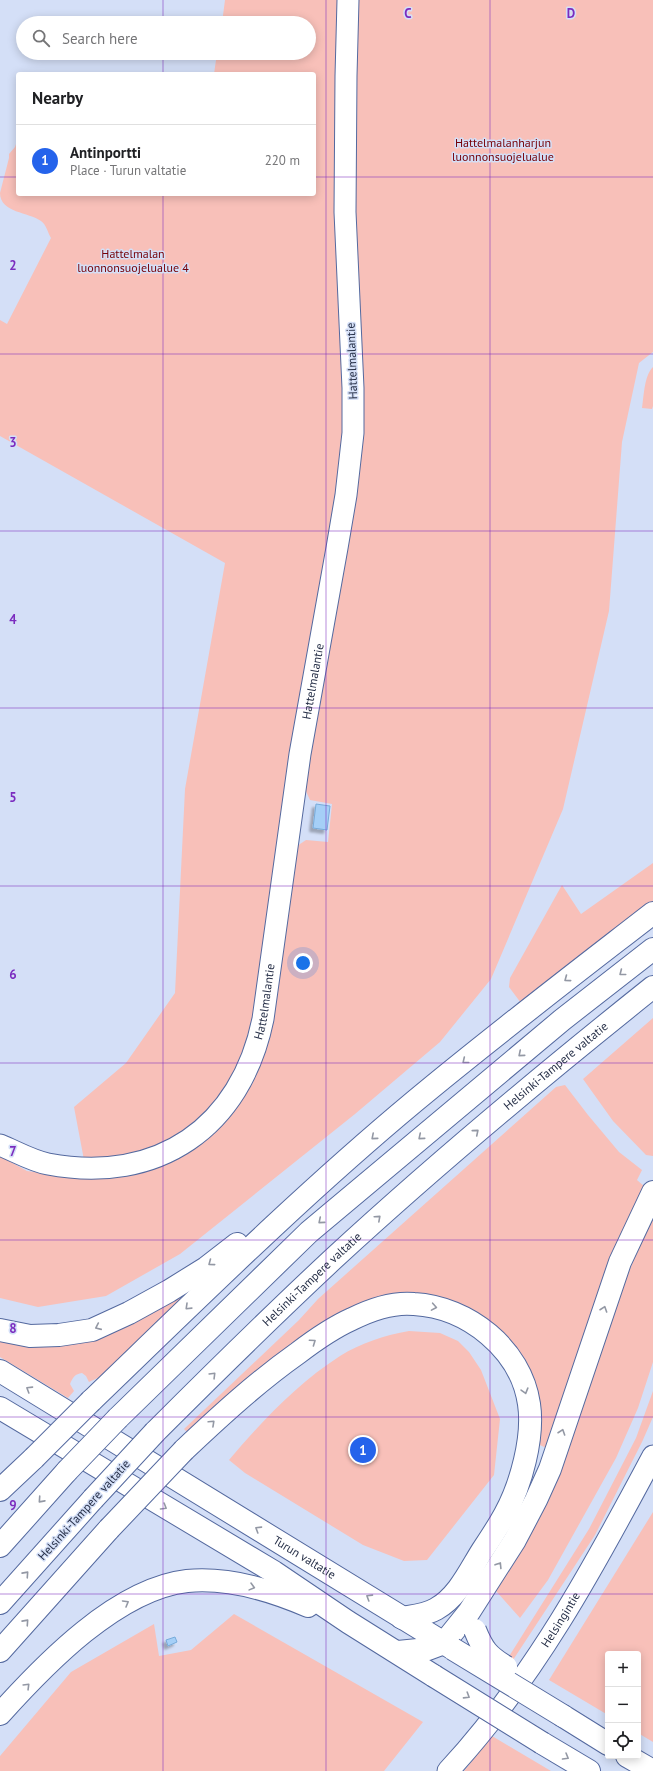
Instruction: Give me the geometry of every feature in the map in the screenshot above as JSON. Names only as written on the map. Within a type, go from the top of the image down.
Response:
[{"type":"highway","points":[[0,1490],[267,1232],[414,1102],[544,996],[653,913]]},
{"type":"highway","points":[[0,1546],[67,1471],[118,1418],[308,1232],[556,1025],[653,949]]},
{"type":"highway","name":"Helsinki-Tampere valtatie","points":[[0,1603],[155,1432],[334,1258],[451,1153],[581,1044],[653,987]]},
{"type":"highway","points":[[398,1652],[414,1652],[449,1646],[515,1540],[550,1469],[620,1262],[653,1192]]},
{"type":"highway","points":[[0,1330],[30,1336],[59,1335],[92,1330],[129,1313],[169,1291],[206,1268],[243,1240],[267,1232]]},
{"type":"highway","points":[[0,1651],[109,1529],[184,1450],[236,1400],[318,1338],[351,1319],[367,1312],[386,1307],[414,1304],[440,1308],[459,1314],[492,1337],[508,1355],[519,1373],[529,1405],[528,1440],[518,1481],[506,1513],[457,1590],[436,1609],[402,1618]]},
{"type":"highway","name":"Turun valtatie","points":[[0,1371],[402,1618],[566,1712],[605,1742]]},
{"type":"highway","points":[[0,1408],[274,1572],[348,1622],[589,1771]]},
{"type":"highway","points":[[0,1714],[71,1643],[128,1601],[160,1588],[187,1581],[220,1581],[245,1585],[286,1596],[348,1622]]},
{"type":"highway","points":[[478,1598],[475,1630],[480,1644],[490,1657],[566,1712],[593,1723],[605,1737]]},
{"type":"highway","points":[[632,1759],[653,1771]]},
{"type":"street","name":"Hattelmalantie","points":[[0,1146],[47,1164],[74,1168],[132,1164],[156,1158],[180,1147],[214,1119],[236,1090],[250,1065],[258,1041],[263,1019],[300,754],[337,548],[353,433],[354,388],[346,212],[346,76],[348,0]]},
{"type":"street","name":"Helsingintie","points":[[448,1771],[481,1733],[532,1665],[604,1548],[653,1456]]},
{"type":"green space","name":"Hattelmalan luonnonsuojelualue 4","points":[[225,0],[341,0],[346,430],[258,1006],[235,1078],[199,1121],[146,1153],[84,1160],[74,1107],[126,1063],[175,993],[185,789],[225,563],[0,436],[0,320],[7,324],[51,238],[43,222],[5,205],[1,200],[0,193],[9,154],[16,144],[16,196],[316,196],[316,72],[214,72],[216,60],[316,60],[316,16],[223,16]]},
{"type":"green space","name":"Hattelmalanharjun luonnonsuojelualue","points":[[356,0],[653,0],[653,352],[639,363],[622,442],[609,611],[563,809],[491,979],[440,1042],[355,1114],[180,1254],[106,1296],[38,1307],[0,1298],[0,1156],[27,1171],[63,1176],[133,1171],[253,1083],[294,848],[306,840],[328,842],[332,804],[310,800],[303,785],[354,494]]},
{"type":"green space","points":[[653,367],[653,406],[652,409],[642,408],[646,381]]},
{"type":"green space","points":[[653,863],[653,901],[521,1003],[509,987],[510,978],[562,885],[581,914]]},
{"type":"green space","points":[[653,1018],[653,1156],[646,1155],[613,1121],[583,1079]]},
{"type":"green space","points":[[565,1085],[619,1152],[642,1170],[637,1180],[645,1187],[549,1449],[535,1443],[537,1424],[481,1317],[354,1308],[309,1330],[190,1435],[184,1429],[299,1320],[318,1299],[556,1087]]},
{"type":"green space","points":[[653,1213],[653,1362],[638,1408],[616,1458],[548,1580],[520,1618],[496,1591],[531,1530],[609,1320]]},
{"type":"green space","points":[[194,1287],[110,1372],[89,1382],[86,1376],[82,1373],[74,1376],[70,1384],[74,1391],[68,1398],[0,1357],[0,1337],[40,1343]]},
{"type":"green space","points":[[409,1331],[440,1333],[458,1341],[469,1352],[481,1370],[500,1419],[494,1475],[427,1560],[404,1561],[363,1545],[245,1473],[229,1460],[281,1404],[309,1378],[324,1367],[348,1351],[365,1343],[382,1337]]},
{"type":"green space","points":[[653,1391],[653,1417],[595,1535],[513,1660],[508,1658],[589,1529],[636,1438]]},
{"type":"green space","points":[[653,1512],[653,1742],[641,1735],[641,1651],[605,1651],[605,1713],[549,1680]]},
{"type":"green space","points":[[234,1614],[423,1722],[384,1771],[0,1771],[0,1756],[71,1672],[154,1624],[159,1656],[191,1650]]},
{"type":"green space","points":[[492,1736],[551,1771],[464,1771]]},
{"type":"building","points":[[316,804],[330,806],[327,830],[313,828]]},
{"type":"building","points":[[175,1637],[177,1642],[168,1646],[166,1640]]},
{"type":"place","name":"Antinportti","points":[[363,1450]]}]
